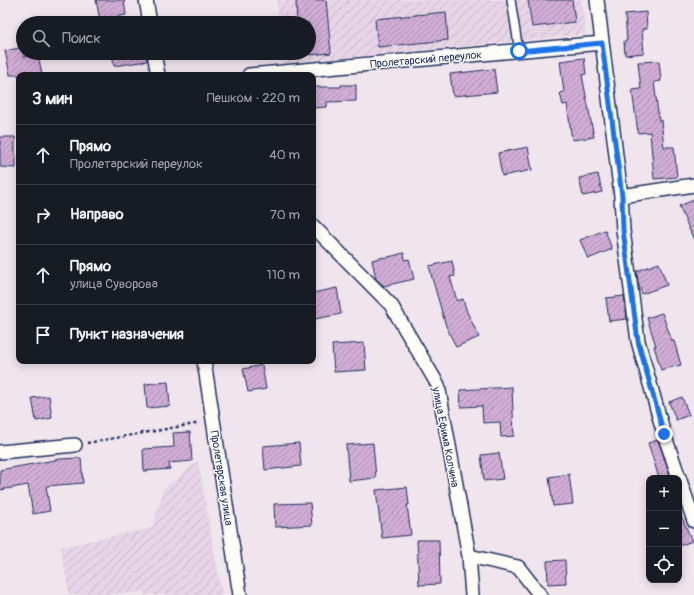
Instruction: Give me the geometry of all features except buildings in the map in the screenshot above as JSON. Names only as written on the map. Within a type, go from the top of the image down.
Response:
[{"type":"street","points":[[146,0],[149,16]]},
{"type":"street","points":[[597,0],[622,196],[623,230],[638,341],[664,434],[694,521]]},
{"type":"street","name":"Пролетарский переулок","points":[[283,72],[602,43]]},
{"type":"street","points":[[155,60],[157,72]]},
{"type":"street","points":[[622,196],[694,185]]},
{"type":"street","name":"улица Ефима Колчина","points":[[316,229],[391,305],[438,385],[469,556],[472,595]]},
{"type":"street","name":"Пролетарская улица","points":[[204,364],[240,595]]},
{"type":"street","points":[[0,452],[75,445]]},
{"type":"street","points":[[469,556],[518,567],[540,595]]},
{"type":"lane","points":[[511,0],[519,51]]},
{"type":"path","points":[[75,445],[213,421]]},
{"type":"shaded area","points":[[277,0],[581,0],[586,34],[281,64],[281,60],[316,60],[316,16],[278,16]]},
{"type":"shaded area","points":[[198,461],[222,595],[144,595],[144,592],[69,595],[61,547],[152,528],[164,489]]},
{"type":"route","points":[[519,51],[602,43],[622,196],[623,230],[638,341],[664,434]]}]
